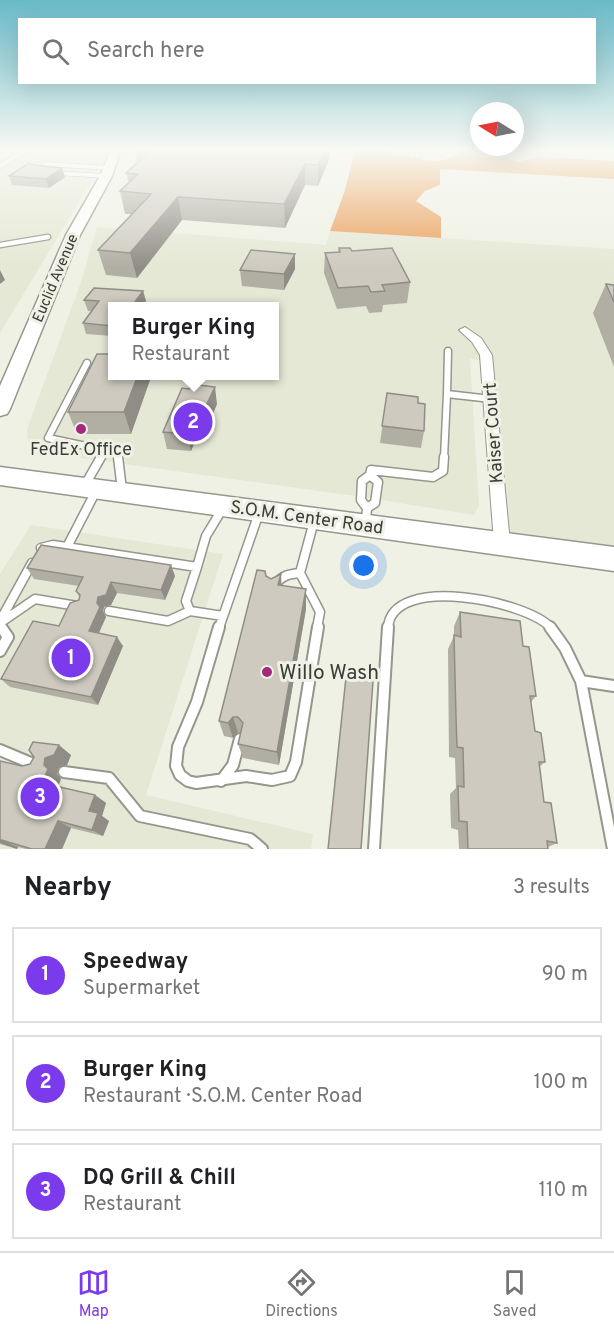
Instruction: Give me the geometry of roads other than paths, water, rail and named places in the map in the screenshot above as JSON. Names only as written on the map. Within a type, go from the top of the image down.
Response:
[{"type":"main road","name":"Euclid Avenue","points":[[0,409],[73,235],[99,189]]},
{"type":"main road","name":"S.O.M. Center Road","points":[[0,476],[315,519],[366,516],[502,543],[614,559]]},
{"type":"street","name":"Kaiser Court","points":[[465,330],[477,340],[486,355],[502,543]]},
{"type":"lane","points":[[0,240],[48,237],[0,245]]},
{"type":"lane","points":[[366,516],[361,500],[362,481],[370,475],[371,470],[433,477],[443,471],[448,351]]},
{"type":"lane","points":[[67,547],[105,450],[48,438],[87,363]]},
{"type":"lane","points":[[447,394],[491,399]]},
{"type":"lane","points":[[117,450],[122,493]]},
{"type":"lane","points":[[366,516],[375,503],[378,482],[370,475]]},
{"type":"lane","points":[[190,611],[186,602],[206,536],[224,506]]},
{"type":"lane","points":[[260,511],[223,616],[199,697],[177,751],[175,764],[179,773],[189,780],[204,784],[244,776],[275,781],[290,776],[296,762],[320,612],[300,573],[315,519]]},
{"type":"lane","points":[[0,623],[42,547],[53,545],[197,567]]},
{"type":"lane","points":[[273,592],[279,579],[288,574],[300,573]]},
{"type":"lane","points":[[374,849],[388,621],[398,606],[420,597],[434,596],[500,604],[542,619],[572,657],[581,681],[613,849]]},
{"type":"lane","points":[[0,623],[35,599],[80,607]]},
{"type":"lane","points":[[109,611],[168,621],[190,611],[223,616]]},
{"type":"lane","points":[[0,623],[8,637],[0,651]]},
{"type":"lane","points":[[581,681],[614,686]]},
{"type":"lane","points":[[220,781],[233,765],[240,739]]},
{"type":"lane","points":[[0,750],[40,767]]},
{"type":"lane","points":[[64,772],[109,778],[140,816],[250,839],[262,849]]},
{"type":"place","name":"Burger King","points":[[193,422]]},
{"type":"place","name":"FedEx Office","points":[[81,429]]},
{"type":"place","name":"Speedway","points":[[71,658]]},
{"type":"place","name":"Willo Wash","points":[[267,672]]},
{"type":"place","name":"DQ Grill & Chill","points":[[40,797]]}]
